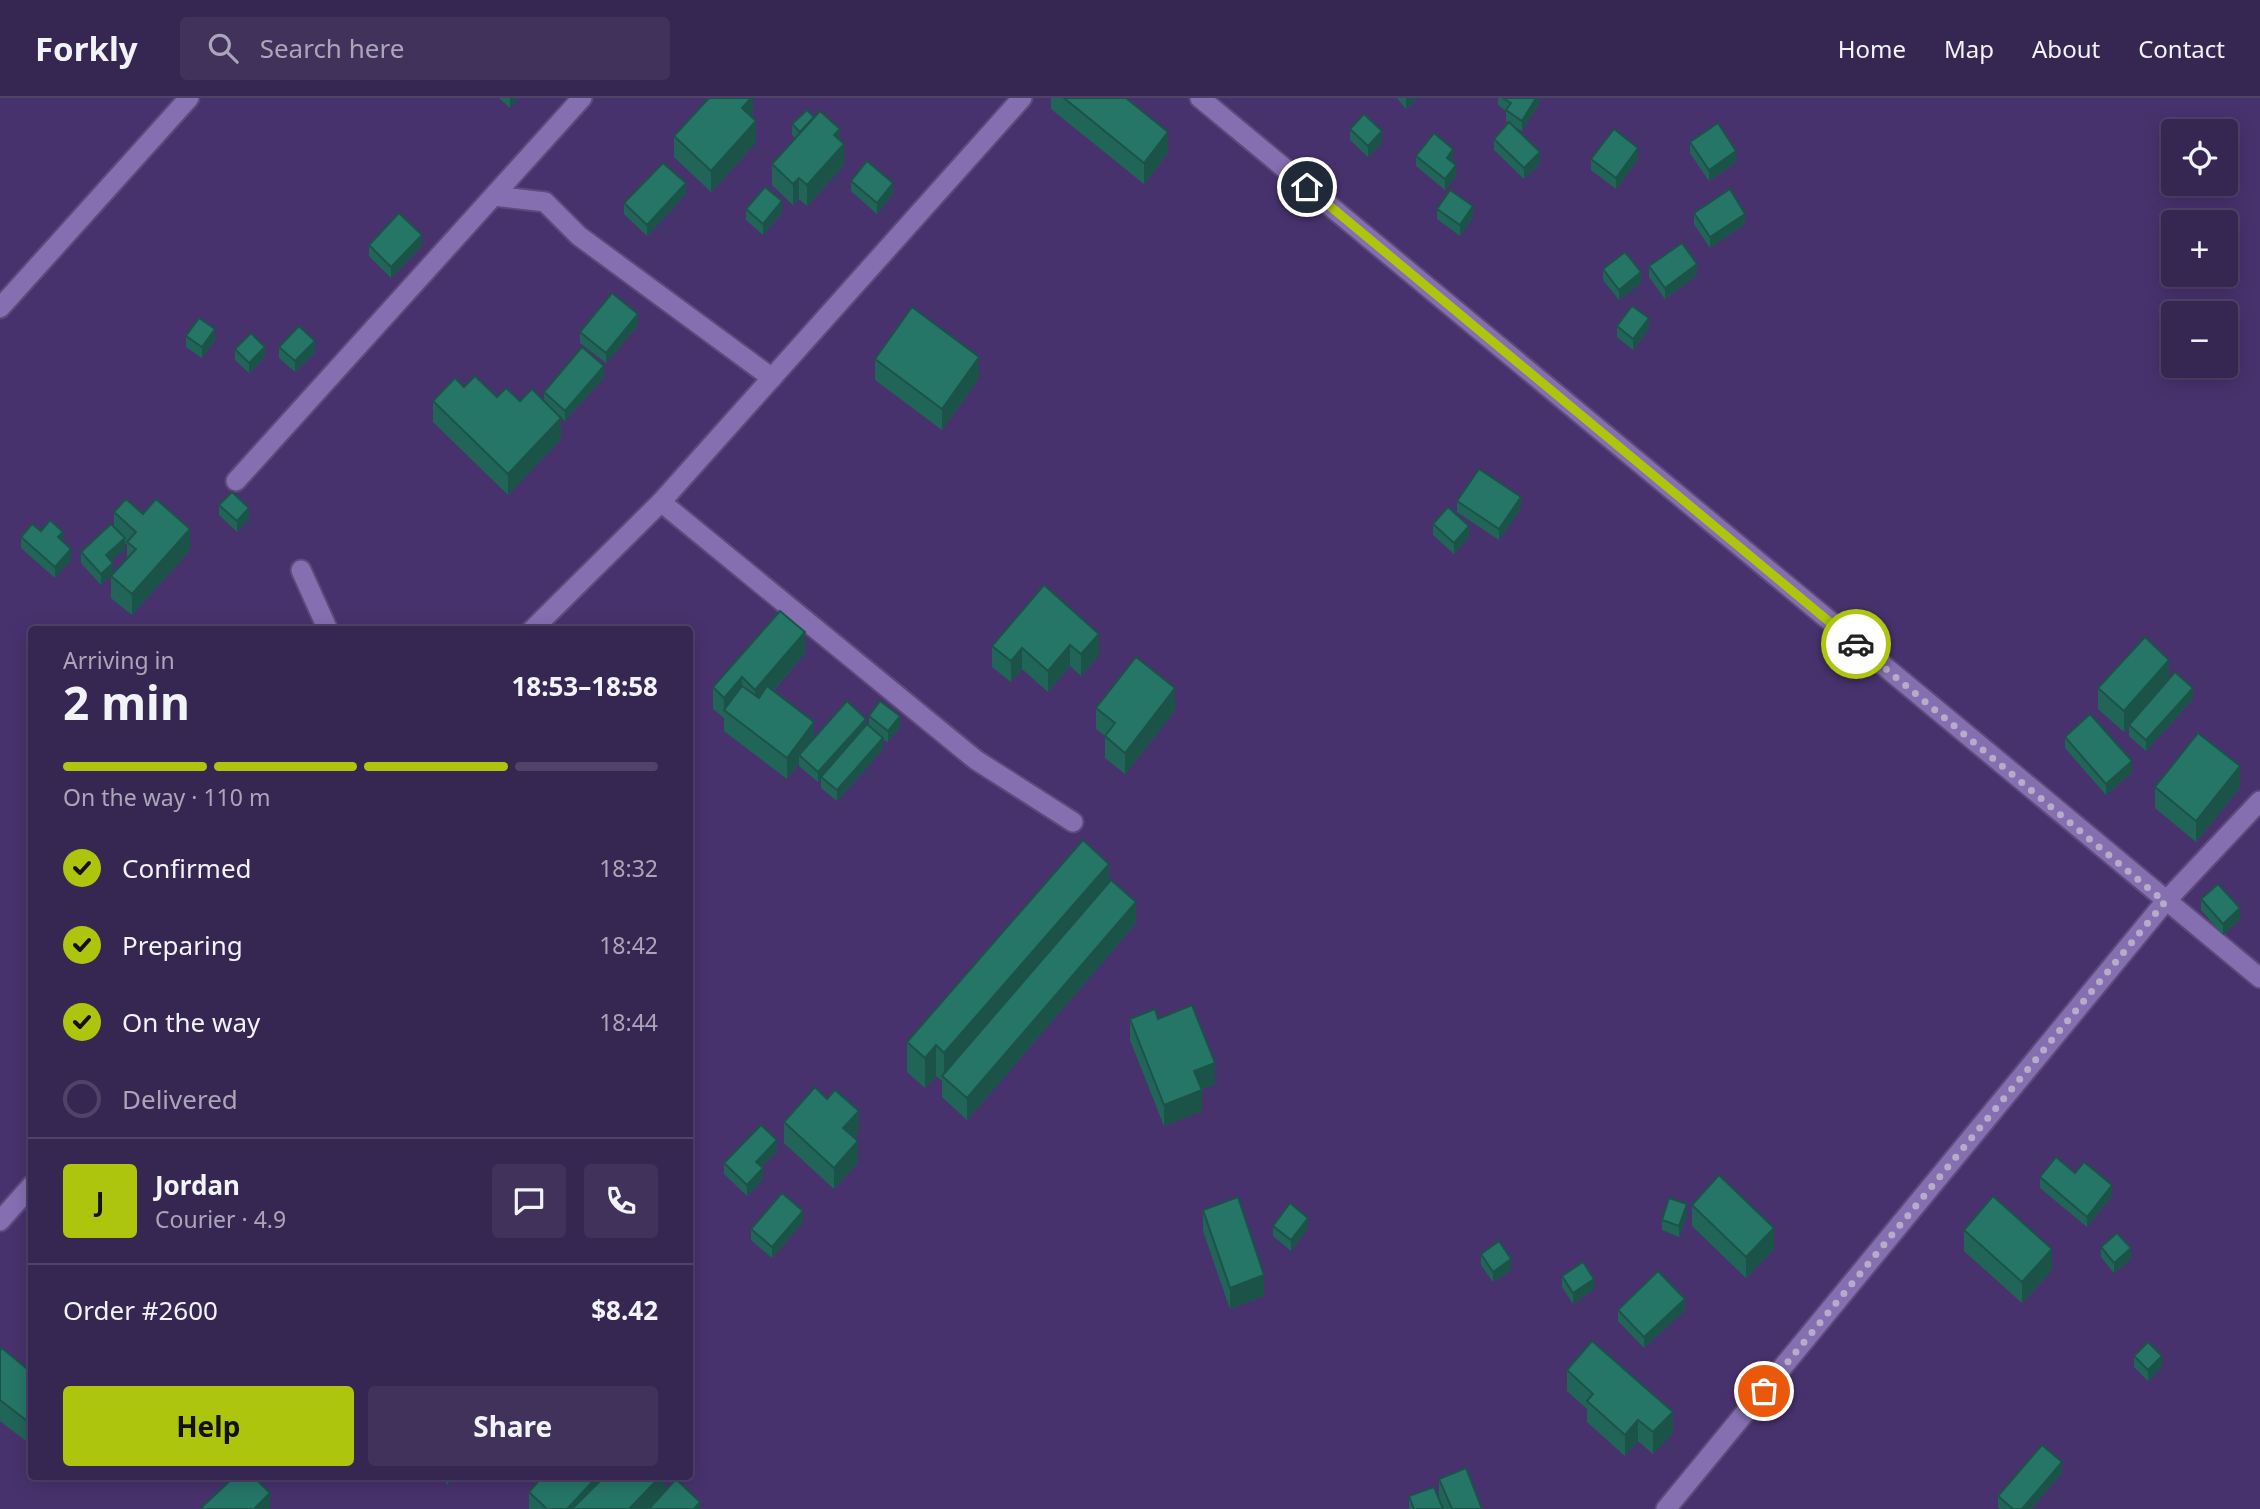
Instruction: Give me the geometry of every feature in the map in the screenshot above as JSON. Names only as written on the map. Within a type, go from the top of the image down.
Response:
[{"type":"street","points":[[0,308],[189,98]]},
{"type":"street","points":[[236,481],[582,98]]},
{"type":"street","points":[[536,626],[661,502],[1022,98]]},
{"type":"street","points":[[1200,98],[2165,902],[2260,978]]},
{"type":"street","points":[[495,196],[545,202],[579,236],[772,378]]},
{"type":"street","points":[[661,502],[976,760],[1073,822]]},
{"type":"street","points":[[301,570],[326,626]]},
{"type":"street","points":[[1666,1509],[2165,902],[2260,801]]},
{"type":"street","points":[[0,1221],[28,1190]]},
{"type":"building","points":[[709,98],[751,98],[742,108],[756,121],[711,171],[674,136]]},
{"type":"building","points":[[1064,98],[1126,98],[1168,132],[1144,163]]},
{"type":"building","points":[[1503,98],[1536,98],[1522,121],[1506,110],[1511,103]]},
{"type":"building","points":[[807,110],[814,117],[800,132],[792,124]]},
{"type":"building","points":[[820,111],[840,129],[834,135],[844,144],[807,185],[799,178],[793,184],[772,164]]},
{"type":"building","points":[[1364,114],[1382,131],[1368,146],[1350,129]]},
{"type":"building","points":[[1509,122],[1540,152],[1524,168],[1494,139]]},
{"type":"building","points":[[1718,123],[1736,151],[1709,170],[1690,142]]},
{"type":"building","points":[[1614,129],[1638,148],[1616,178],[1591,159]]},
{"type":"building","points":[[1434,133],[1453,149],[1447,158],[1456,165],[1445,179],[1416,156]]},
{"type":"building","points":[[867,161],[893,183],[877,203],[851,181]]},
{"type":"building","points":[[663,163],[686,183],[647,225],[624,203]]},
{"type":"building","points":[[765,187],[782,201],[763,224],[746,209]]},
{"type":"building","points":[[1730,189],[1745,214],[1710,237],[1694,213]]},
{"type":"building","points":[[1450,190],[1473,206],[1460,225],[1437,209]]},
{"type":"building","points":[[399,213],[422,235],[391,267],[369,245]]},
{"type":"building","points":[[1682,243],[1697,264],[1665,288],[1649,266]]},
{"type":"building","points":[[1625,252],[1641,272],[1619,290],[1603,269]]},
{"type":"building","points":[[612,293],[638,314],[606,353],[580,332]]},
{"type":"building","points":[[1632,306],[1649,318],[1633,339],[1617,326]]},
{"type":"building","points":[[912,307],[979,357],[942,409],[875,359]]},
{"type":"building","points":[[199,318],[215,329],[202,347],[186,336]]},
{"type":"building","points":[[299,326],[315,341],[295,361],[279,347]]},
{"type":"building","points":[[251,333],[265,347],[249,363],[235,349]]},
{"type":"building","points":[[582,347],[604,366],[565,411],[544,392]]},
{"type":"building","points":[[475,376],[497,397],[506,388],[520,401],[532,389],[561,418],[508,474],[433,401],[455,378],[464,387]]},
{"type":"building","points":[[1479,469],[1521,497],[1499,529],[1457,501]]},
{"type":"building","points":[[232,492],[249,508],[237,521],[219,505]]},
{"type":"building","points":[[126,499],[143,514],[156,499],[190,529],[132,594],[111,576],[136,549],[127,542],[136,532],[114,512]]},
{"type":"building","points":[[1448,507],[1469,526],[1454,543],[1433,524]]},
{"type":"building","points":[[50,520],[63,532],[58,537],[71,549],[55,567],[21,537],[32,524],[41,531]]},
{"type":"building","points":[[111,524],[125,538],[106,555],[113,563],[101,574],[81,552]]},
{"type":"building","points":[[1044,585],[1099,634],[1081,654],[1070,645],[1048,671],[1022,648],[1011,661],[992,646]]},
{"type":"building","points":[[780,611],[805,632],[755,690],[742,677],[724,698],[713,687]]},
{"type":"building","points":[[2145,637],[2169,660],[2124,711],[2098,688]]},
{"type":"building","points":[[1136,657],[1175,688],[1125,753],[1105,736],[1115,723],[1096,708]]},
{"type":"building","points":[[2175,672],[2193,688],[2146,740],[2129,725]]},
{"type":"building","points":[[742,686],[759,698],[767,686],[814,722],[787,758],[724,710]]},
{"type":"building","points":[[847,701],[866,719],[818,772],[799,755]]},
{"type":"building","points":[[880,701],[900,716],[888,731],[869,716]]},
{"type":"building","points":[[2090,714],[2132,761],[2106,784],[2065,737]]},
{"type":"building","points":[[867,724],[883,738],[837,790],[821,777]]},
{"type":"building","points":[[2198,733],[2240,766],[2196,821],[2155,787]]},
{"type":"building","points":[[1083,840],[1109,864],[944,1053],[936,1045],[925,1058],[907,1042]]},
{"type":"building","points":[[1111,880],[1136,902],[967,1098],[942,1076]]},
{"type":"building","points":[[2218,884],[2240,908],[2223,924],[2201,899]]},
{"type":"building","points":[[1192,1005],[1215,1063],[1194,1071],[1202,1090],[1164,1105],[1130,1019],[1155,1009],[1158,1019]]},
{"type":"building","points":[[815,1087],[827,1099],[835,1090],[859,1111],[843,1128],[858,1141],[834,1168],[784,1122]]},
{"type":"building","points":[[761,1125],[777,1140],[756,1162],[763,1168],[747,1185],[724,1163]]},
{"type":"building","points":[[2056,1157],[2075,1173],[2084,1162],[2112,1185],[2087,1217],[2040,1177]]},
{"type":"building","points":[[1719,1175],[1774,1228],[1746,1257],[1692,1205]]},
{"type":"building","points":[[782,1193],[803,1211],[772,1247],[751,1229]]},
{"type":"building","points":[[1993,1196],[2052,1249],[2022,1282],[1964,1230]]},
{"type":"building","points":[[1238,1197],[1264,1275],[1230,1288],[1203,1210]]},
{"type":"building","points":[[1669,1198],[1687,1204],[1679,1226],[1662,1220]]},
{"type":"building","points":[[1290,1203],[1308,1218],[1291,1240],[1273,1226]]},
{"type":"building","points":[[2117,1233],[2131,1248],[2114,1263],[2101,1247]]},
{"type":"building","points":[[1499,1241],[1511,1259],[1493,1272],[1481,1254]]},
{"type":"building","points":[[1583,1262],[1594,1279],[1573,1293],[1562,1276]]},
{"type":"building","points":[[1658,1271],[1685,1299],[1644,1337],[1618,1310]]},
{"type":"building","points":[[1592,1341],[1673,1412],[1653,1432],[1638,1420],[1625,1435],[1587,1401],[1593,1394],[1567,1370]]},
{"type":"building","points":[[2148,1342],[2162,1356],[2148,1370],[2134,1356]]},
{"type":"building","points":[[2,1348],[28,1370],[28,1422],[0,1400]]},
{"type":"building","points":[[2042,1445],[2062,1462],[2022,1509],[2013,1509],[1998,1496]]},
{"type":"building","points":[[1466,1468],[1482,1509],[1452,1509],[1439,1479]]},
{"type":"building","points":[[231,1480],[257,1480],[270,1493],[254,1509],[200,1509]]},
{"type":"building","points":[[539,1480],[594,1480],[567,1509],[547,1509],[529,1492]]},
{"type":"building","points":[[601,1480],[657,1480],[629,1509],[572,1509]]},
{"type":"building","points":[[675,1480],[700,1502],[694,1509],[649,1509]]},
{"type":"building","points":[[1434,1487],[1443,1509],[1414,1509],[1409,1496]]},
{"type":"way so far","points":[[1764,1391],[2165,902],[1856,644]]},
{"type":"route","points":[[1307,187],[1856,644]]}]
